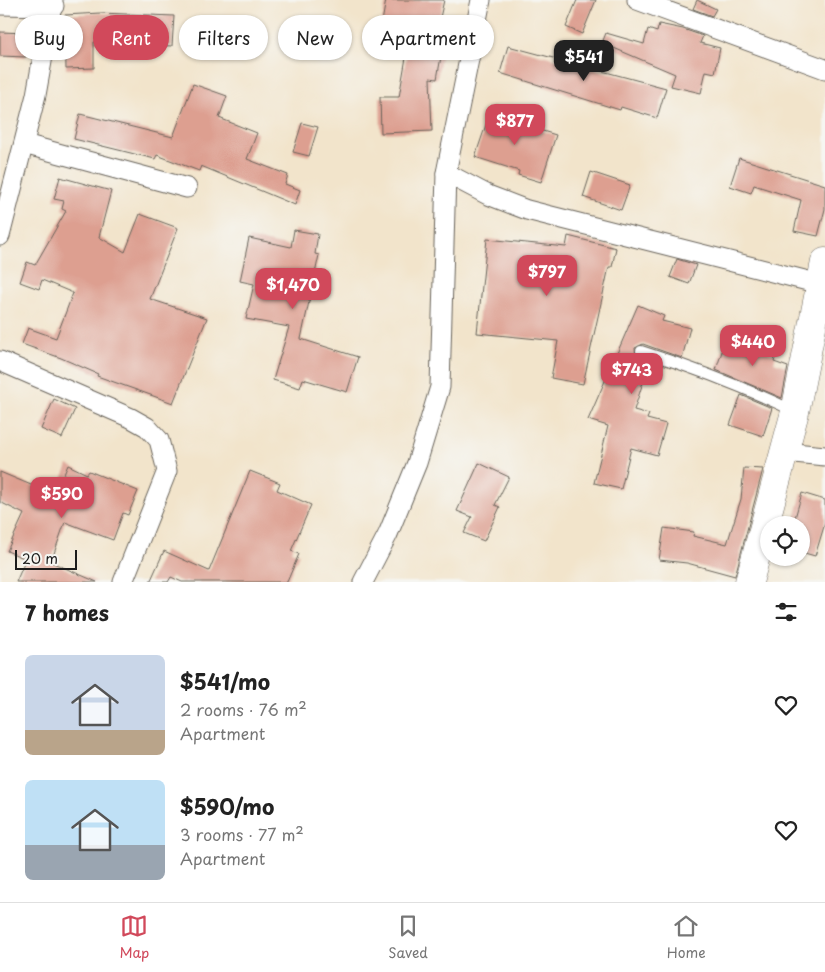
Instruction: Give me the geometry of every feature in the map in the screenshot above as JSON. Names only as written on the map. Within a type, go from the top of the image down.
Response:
[{"type":"main road","points":[[749,582],[795,412],[822,273]]},
{"type":"street","points":[[364,582],[388,534],[417,463],[440,387],[446,172],[480,0]]},
{"type":"street","points":[[637,0],[825,69]]},
{"type":"street","points":[[0,5],[54,3],[36,95],[0,236]]},
{"type":"street","points":[[24,144],[187,188]]},
{"type":"street","points":[[446,172],[488,195],[527,210],[822,273]]},
{"type":"street","points":[[0,361],[131,418],[147,428],[159,440],[167,470],[123,582]]},
{"type":"street","points":[[784,452],[825,456]]},
{"type":"lane","points":[[641,351],[701,371],[752,391],[795,412]]},
{"type":"building","points":[[386,0],[444,0],[441,15],[383,15]]},
{"type":"building","points":[[577,0],[596,0],[582,34],[566,27]]},
{"type":"building","points":[[697,0],[716,9],[712,16],[693,9]]},
{"type":"building","points":[[100,13],[149,15],[93,15],[94,68],[66,69],[66,60],[83,60],[83,15],[65,15]]},
{"type":"building","points":[[169,16],[174,16],[172,46],[169,46]]},
{"type":"building","points":[[659,24],[703,36],[700,43],[720,48],[715,73],[706,71],[701,93],[671,86],[675,74],[602,43],[606,33],[644,44],[648,29],[657,32]]},
{"type":"building","points":[[0,32],[15,33],[15,57],[0,56]]},
{"type":"building","points":[[508,46],[666,88],[657,118],[621,107],[620,110],[500,73]]},
{"type":"building","points":[[406,60],[440,60],[437,79],[430,78],[432,131],[381,133],[380,97],[399,97]]},
{"type":"building","points":[[193,84],[227,96],[219,118],[257,133],[247,159],[288,175],[285,184],[300,190],[295,205],[201,166],[199,171],[157,155],[155,159],[74,139],[80,114],[173,137]]},
{"type":"building","points":[[492,107],[512,114],[509,121],[556,135],[541,182],[518,175],[519,171],[475,157]]},
{"type":"building","points":[[302,123],[318,127],[309,156],[293,152]]},
{"type":"building","points":[[739,158],[825,185],[825,209],[818,236],[794,231],[801,200],[754,185],[751,193],[730,186]]},
{"type":"building","points":[[591,172],[630,185],[621,210],[583,197]]},
{"type":"building","points":[[60,177],[111,191],[99,237],[125,252],[140,214],[178,228],[150,299],[207,318],[173,403],[97,376],[98,374],[61,358],[22,344],[28,328],[56,338],[73,293],[42,280],[39,289],[20,282],[27,262],[35,265],[66,211],[62,209],[64,201],[54,199]]},
{"type":"building","points":[[294,230],[318,234],[315,254],[319,255],[301,339],[358,357],[347,392],[303,379],[300,388],[273,380],[289,327],[246,319],[254,284],[240,281],[249,238],[291,247]]},
{"type":"building","points":[[568,236],[616,248],[612,267],[609,267],[583,384],[551,378],[558,341],[477,333],[487,239],[566,247]]},
{"type":"building","points":[[677,259],[696,265],[689,284],[670,277]]},
{"type":"building","points":[[638,305],[664,316],[662,321],[690,328],[682,358],[643,344],[635,348],[636,356],[650,361],[634,410],[649,414],[647,419],[666,424],[657,455],[631,448],[621,489],[594,483],[608,426],[588,420]]},
{"type":"building","points":[[726,339],[776,355],[774,362],[788,367],[782,398],[716,370]]},
{"type":"building","points":[[741,395],[772,408],[763,436],[730,425]]},
{"type":"building","points":[[54,399],[75,409],[62,438],[41,429]]},
{"type":"building","points":[[479,463],[509,477],[495,505],[500,507],[484,541],[464,533],[472,517],[457,511]]},
{"type":"building","points":[[68,465],[87,474],[89,471],[138,491],[128,515],[123,513],[113,540],[65,522],[51,562],[97,582],[16,582],[26,559],[7,551],[24,514],[0,502],[0,472],[55,495]]},
{"type":"building","points":[[744,468],[763,469],[735,576],[687,563],[659,560],[664,528],[694,532],[693,536],[727,544],[741,499]]},
{"type":"building","points":[[250,471],[280,483],[277,490],[311,505],[291,551],[299,554],[287,582],[182,582],[171,577],[168,582],[150,582],[164,551],[209,571]]},
{"type":"building","points":[[802,493],[825,500],[825,523],[815,556],[810,555],[810,516],[796,516]]}]
